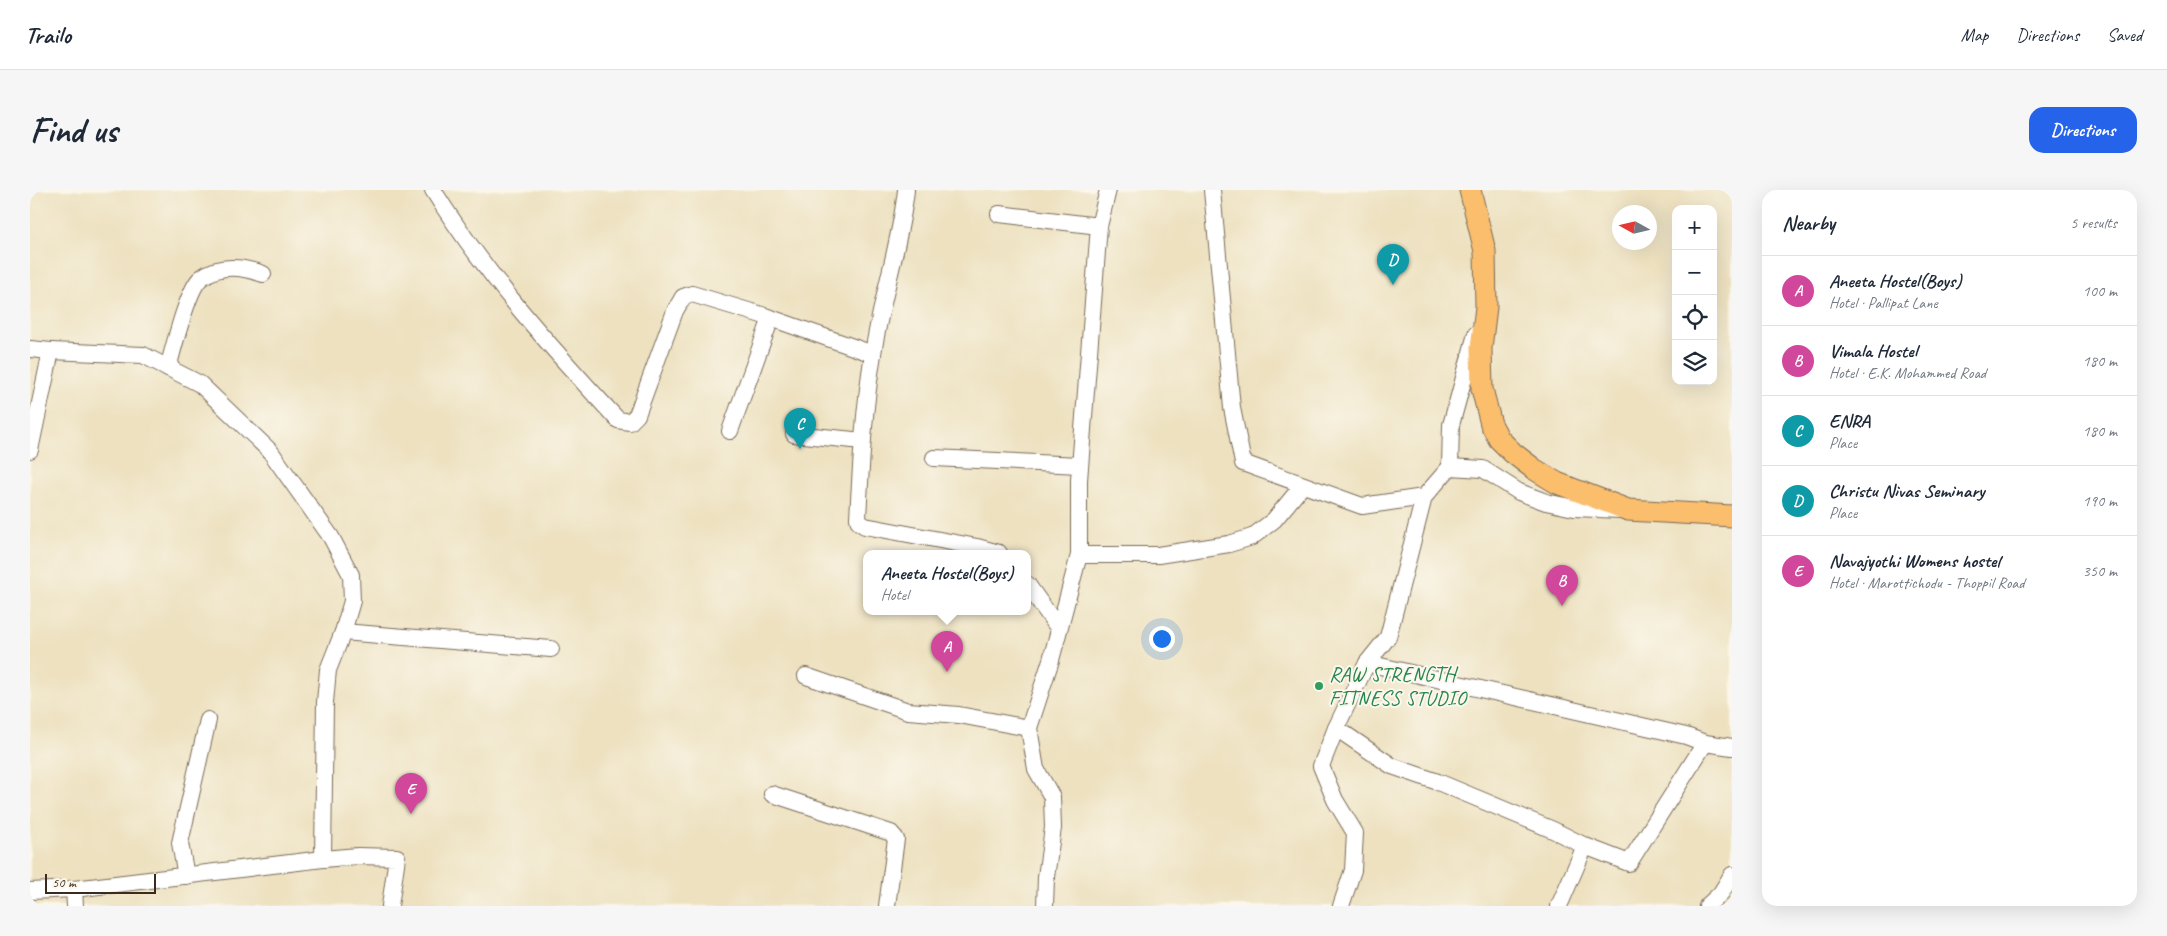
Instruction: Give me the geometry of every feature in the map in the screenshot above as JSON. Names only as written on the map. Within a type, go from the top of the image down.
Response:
[{"type":"main road","points":[[1470,190],[1485,251],[1486,299],[1481,348],[1482,389],[1491,424],[1500,439],[1513,453],[1534,470],[1557,483],[1628,510],[1732,516]]},
{"type":"street","points":[[433,190],[497,281],[562,360],[618,420],[630,422],[637,415],[675,311],[683,298],[692,294],[771,318],[873,354]]},
{"type":"street","points":[[906,190],[903,215],[873,354],[863,441],[858,518],[865,526],[988,550]]},
{"type":"street","points":[[1045,906],[1046,877],[1053,828],[1052,797],[1036,769],[1029,728],[1079,554],[1080,465],[1099,226],[1108,190]]},
{"type":"street","points":[[1212,190],[1232,408],[1243,463],[1362,506],[1424,497]]},
{"type":"street","points":[[999,214],[1099,226]]},
{"type":"street","points":[[168,368],[187,304],[200,279],[221,268],[243,267],[263,274]]},
{"type":"street","points":[[1341,906],[1353,870],[1355,833],[1335,800],[1321,766],[1336,728],[1367,664],[1388,638],[1424,497],[1450,467],[1451,425],[1486,299]]},
{"type":"street","points":[[730,431],[771,318]]},
{"type":"street","points":[[30,349],[143,355],[200,384],[270,451],[331,537],[351,575],[352,601],[344,632],[328,670],[325,702],[323,859]]},
{"type":"street","points":[[30,450],[51,351]]},
{"type":"street","points":[[794,434],[863,441]]},
{"type":"street","points":[[934,458],[1080,465]]},
{"type":"street","points":[[1450,467],[1483,469],[1519,492],[1546,502],[1574,508],[1628,510]]},
{"type":"street","points":[[1079,554],[1158,555],[1229,544],[1252,537],[1274,520],[1303,485]]},
{"type":"street","points":[[1031,590],[1059,629]]},
{"type":"street","points":[[344,632],[551,649]]},
{"type":"street","points":[[1367,664],[1676,734],[1705,743],[1732,747]]},
{"type":"street","points":[[806,676],[908,711],[959,715],[1029,728]]},
{"type":"street","points":[[186,876],[180,843],[208,720]]},
{"type":"street","points":[[1336,728],[1392,766],[1438,782],[1553,830],[1585,846],[1629,863],[1705,743]]},
{"type":"street","points":[[772,794],[891,833],[896,839],[887,906]]},
{"type":"street","points":[[1559,906],[1585,846]]},
{"type":"street","points":[[30,891],[74,889],[323,859],[358,856],[397,857],[390,906]]},
{"type":"street","points":[[1707,906],[1721,893],[1732,875]]},
{"type":"street","points":[[74,889],[75,906]]},
{"type":"place","name":"Christu Nivas Seminary","points":[[1393,285]]},
{"type":"place","name":"ENRA","points":[[800,449]]},
{"type":"place","name":"Vimala Hostel","points":[[1562,606]]},
{"type":"place","name":"Aneeta Hostel(Boys)","points":[[947,672]]},
{"type":"place","name":"RAW STRENGTH FITNESS STUDIO","points":[[1319,686]]},
{"type":"place","name":"Navajyothi Womens hostel","points":[[411,814]]}]
